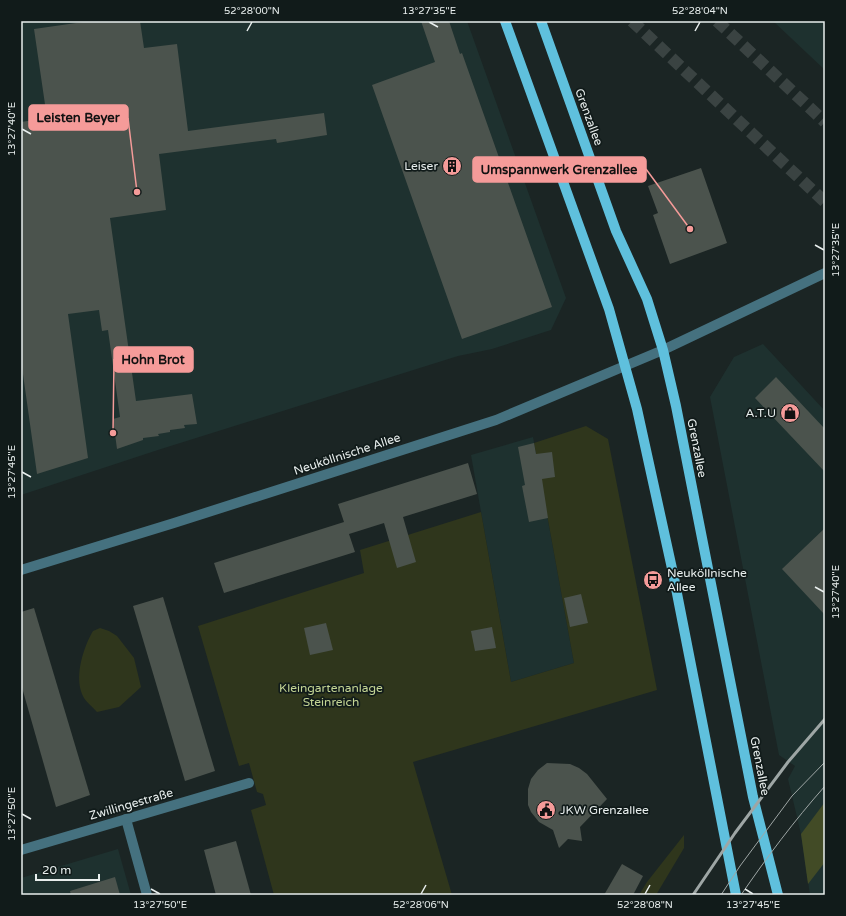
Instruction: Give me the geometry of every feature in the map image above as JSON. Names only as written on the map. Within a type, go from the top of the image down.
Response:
[{"type":"main road","points":[[505,21],[609,308],[638,409],[673,574],[736,895]]},
{"type":"main road","name":"Grenzallee","points":[[541,21],[616,231],[647,299],[663,350],[753,797],[778,895]]},
{"type":"street","name":"Neuköllnische Allee","points":[[21,570],[174,523],[496,420],[663,350],[825,273]]},
{"type":"street","name":"Zwillingestraße","points":[[21,850],[249,783]]},
{"type":"street","points":[[126,819],[147,895]]},
{"type":"shaded area","points":[[21,21],[467,21],[566,298],[551,330],[492,349],[458,356],[161,449],[21,495]]},
{"type":"shaded area","points":[[773,21],[825,21],[825,70]]},
{"type":"shaded area","points":[[763,344],[825,411],[825,895],[810,895],[801,834],[788,779],[795,766],[779,755],[710,397],[734,357]]},
{"type":"shaded area","points":[[533,437],[574,663],[511,682],[471,455]]},
{"type":"shaded area","points":[[118,849],[131,895],[21,895],[21,878]]},
{"type":"green space","name":"Kleingartenanlage Steinreich","points":[[586,426],[608,439],[657,690],[413,762],[452,895],[274,895],[251,810],[266,805],[263,794],[257,792],[249,763],[239,766],[198,626],[364,573],[360,550],[481,512],[511,682],[574,663],[534,443]]},
{"type":"green space","points":[[100,628],[117,636],[134,658],[141,687],[119,707],[97,712],[84,698],[79,682],[79,673],[89,638],[93,631]]},
{"type":"green space","points":[[825,802],[825,862],[808,884],[801,834]]},
{"type":"green space","points":[[684,835],[684,848],[656,895],[639,895],[647,882]]},
{"type":"building","points":[[90,21],[140,21],[144,48],[177,44],[188,131],[324,113],[327,135],[277,143],[276,139],[159,154],[166,210],[110,218],[136,401],[192,394],[197,424],[184,425],[185,428],[170,430],[170,432],[158,434],[159,436],[143,438],[143,440],[117,449],[113,419],[120,417],[108,330],[102,331],[99,310],[68,314],[88,458],[37,474],[21,360],[21,122],[47,118],[34,29]]},
{"type":"building","name":"Leiser","points":[[421,21],[449,21],[460,54],[462,53],[552,307],[462,339],[372,85],[435,62]]},
{"type":"building","points":[[701,168],[727,243],[670,264],[653,215],[658,213],[648,186]]},
{"type":"building","name":"A.T.U","points":[[776,377],[825,429],[825,472],[755,398]]},
{"type":"building","points":[[534,443],[536,454],[552,452],[555,477],[542,479],[548,518],[529,522],[522,486],[525,485],[518,447]]},
{"type":"building","points":[[468,463],[477,494],[403,517],[416,562],[397,568],[384,523],[349,534],[355,552],[224,593],[214,563],[344,522],[338,504]]},
{"type":"building","points":[[825,528],[825,615],[782,569]]},
{"type":"building","points":[[581,594],[588,623],[570,627],[564,598]]},
{"type":"building","points":[[163,597],[215,771],[185,781],[133,606]]},
{"type":"building","points":[[34,608],[90,795],[56,807],[21,684],[21,612]]},
{"type":"building","points":[[326,623],[333,650],[310,655],[304,628]]},
{"type":"building","points":[[492,627],[496,648],[475,651],[471,631]]},
{"type":"building","points":[[547,763],[570,764],[579,768],[587,774],[607,799],[580,827],[582,841],[568,839],[559,848],[553,830],[539,822],[531,812],[528,805],[528,789],[531,779],[538,770]]},
{"type":"building","points":[[236,841],[251,895],[216,895],[204,850]]},
{"type":"building","points":[[622,864],[643,876],[633,895],[604,895]]},
{"type":"building","points":[[115,877],[120,895],[71,895],[70,891]]},
{"type":"tunnel","points":[[632,21],[825,202]]},
{"type":"tunnel","points":[[717,21],[825,122]]},
{"type":"tram line","points":[[721,895],[740,866],[792,796],[825,762]]},
{"type":"tram line","points":[[741,895],[781,839],[825,786]]},
{"type":"railway","points":[[693,895],[735,833],[788,762],[825,719]]},
{"type":"place","name":"Leiser","points":[[452,166]]},
{"type":"place","name":"Leisten Beyer","points":[[137,192]]},
{"type":"place","name":"Umspannwerk Grenzallee","points":[[690,229]]},
{"type":"place","name":"A.T.U","points":[[790,413]]},
{"type":"place","name":"Hohn Brot","points":[[113,433]]},
{"type":"place","name":"Neuköllnische Allee","points":[[653,580]]},
{"type":"place","name":"JKW Grenzallee","points":[[546,810]]}]
